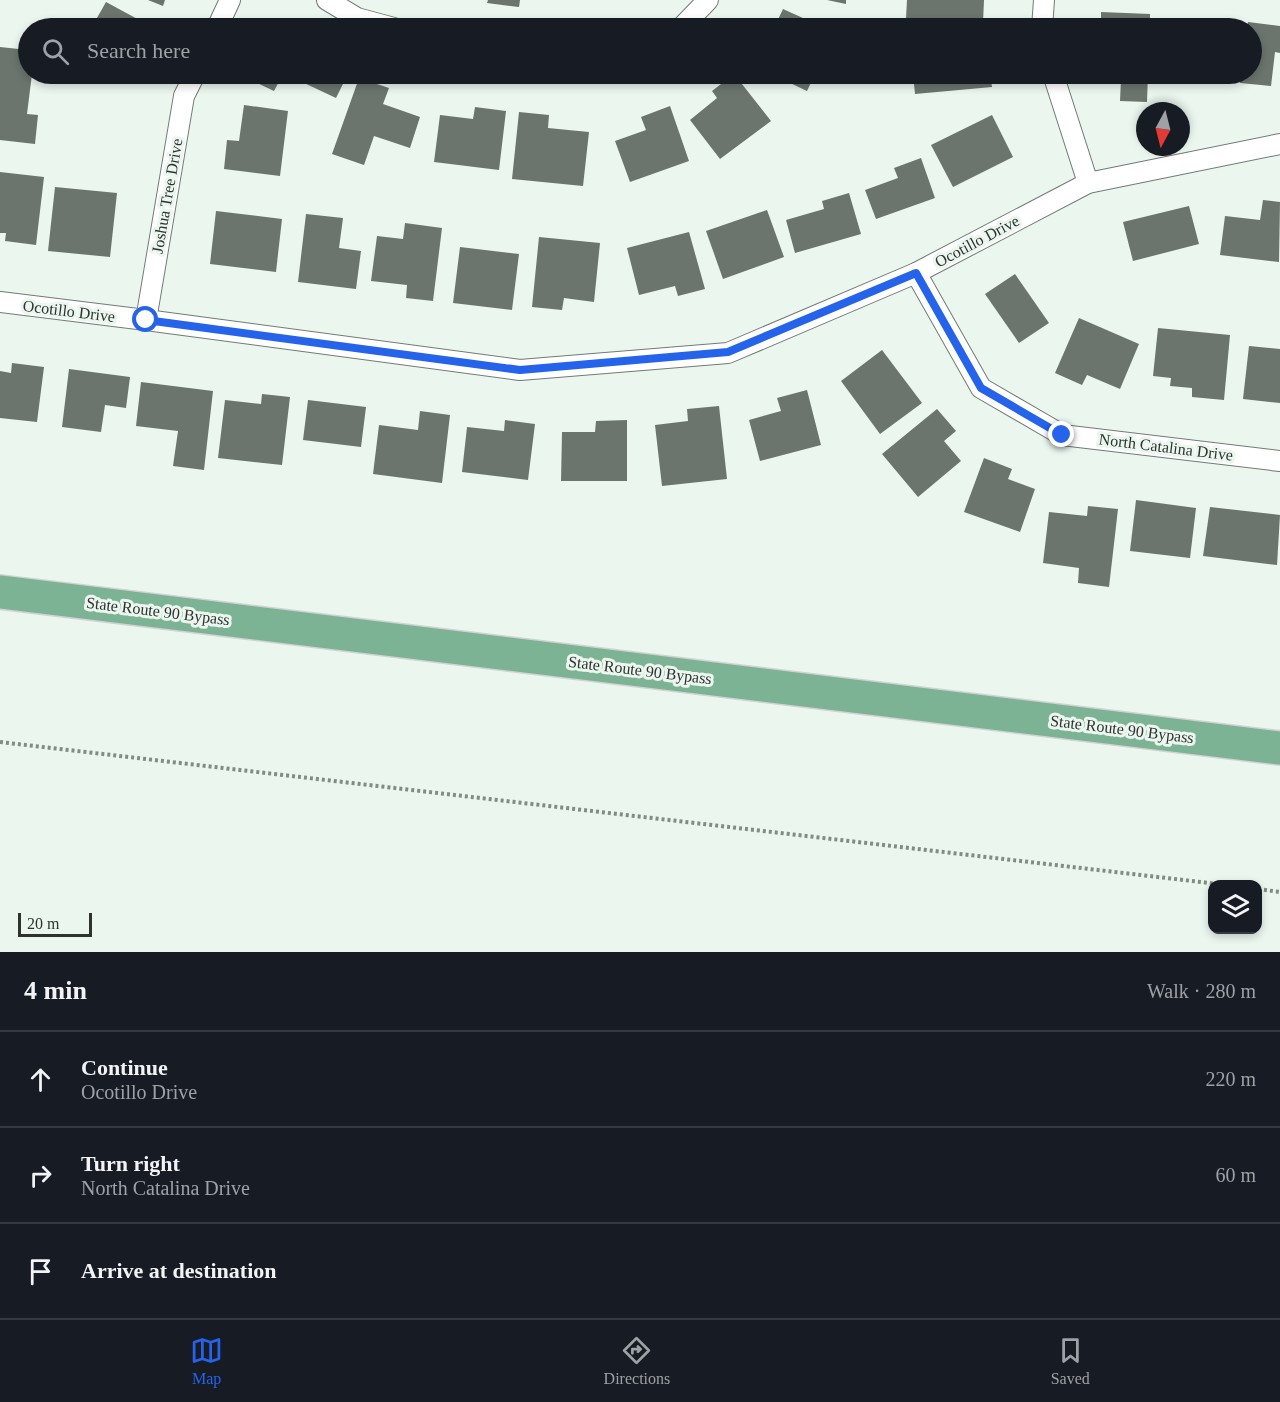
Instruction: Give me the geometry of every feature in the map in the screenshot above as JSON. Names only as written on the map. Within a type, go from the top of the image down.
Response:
[{"type":"highway","name":"State Route 90 Bypass","points":[[0,592],[1280,748]]},
{"type":"street","points":[[222,18],[230,0]]},
{"type":"street","points":[[327,0],[357,18]]},
{"type":"street","points":[[691,18],[708,0]]},
{"type":"street","points":[[1043,18],[1044,0]]},
{"type":"street","name":"Joshua Tree Drive","points":[[146,320],[184,96],[190,84]]},
{"type":"street","points":[[1056,84],[1088,183]]},
{"type":"street","name":"Ocotillo Drive","points":[[0,302],[520,370],[728,352],[916,273],[1088,183],[1280,144]]},
{"type":"street","name":"North Catalina Drive","points":[[916,273],[981,388],[1062,435],[1280,461]]},
{"type":"path","points":[[0,742],[1208,884]]},
{"type":"path","points":[[1262,890],[1280,892]]},
{"type":"building","points":[[148,0],[165,0],[163,6]]},
{"type":"building","points":[[488,0],[520,0],[519,7],[487,3]]},
{"type":"building","points":[[827,0],[846,0],[846,4]]},
{"type":"building","points":[[907,0],[984,0],[983,18],[906,18]]},
{"type":"building","points":[[106,2],[136,18],[97,18]]},
{"type":"building","points":[[783,9],[803,18],[779,18]]},
{"type":"building","points":[[1101,12],[1150,14],[1150,18],[1101,18]]},
{"type":"building","points":[[1262,24],[1280,26],[1280,53],[1275,52],[1271,86],[1250,84],[1262,84]]},
{"type":"building","points":[[0,47],[18,49],[18,84],[31,84],[27,114],[38,115],[35,144],[0,140]]},
{"type":"building","points":[[259,84],[278,84],[274,91]]},
{"type":"building","points":[[306,84],[343,84],[336,98]]},
{"type":"building","points":[[357,84],[377,84],[389,88],[383,104],[420,117],[410,148],[374,136],[364,165],[332,154]]},
{"type":"building","points":[[721,84],[742,84],[771,121],[720,159],[690,120],[717,98],[712,91]]},
{"type":"building","points":[[792,84],[810,84],[807,91]]},
{"type":"building","points":[[914,84],[992,84],[992,87],[915,94]]},
{"type":"building","points":[[1121,84],[1148,84],[1147,102],[1120,101]]},
{"type":"building","points":[[244,105],[288,111],[280,176],[224,169],[227,140],[239,141]]},
{"type":"building","points":[[670,106],[689,161],[630,182],[615,141],[646,130],[641,117]]},
{"type":"building","points":[[475,107],[506,111],[499,170],[434,162],[440,115],[473,119]]},
{"type":"building","points":[[519,112],[549,115],[548,128],[589,132],[583,186],[512,179]]},
{"type":"building","points":[[992,115],[1013,157],[953,187],[931,145]]},
{"type":"building","points":[[921,158],[935,198],[876,219],[865,190],[898,178],[894,168]]},
{"type":"building","points":[[0,172],[44,177],[36,245],[5,241],[6,233],[0,233]]},
{"type":"building","points":[[55,187],[117,193],[110,257],[48,251]]},
{"type":"building","points":[[849,193],[861,234],[795,253],[786,220],[824,209],[822,201]]},
{"type":"building","points":[[1263,200],[1280,202],[1279,262],[1220,255],[1225,216],[1260,220]]},
{"type":"building","points":[[1189,206],[1199,244],[1133,261],[1123,222]]},
{"type":"building","points":[[767,210],[784,257],[723,279],[706,231]]},
{"type":"building","points":[[216,211],[282,219],[276,272],[210,264]]},
{"type":"building","points":[[306,214],[343,218],[339,248],[361,251],[356,289],[298,282]]},
{"type":"building","points":[[405,223],[442,228],[433,301],[406,298],[407,285],[371,281],[377,236],[403,239]]},
{"type":"building","points":[[689,232],[705,289],[678,296],[675,286],[639,295],[627,248]]},
{"type":"building","points":[[539,237],[600,243],[594,302],[564,298],[562,310],[532,307]]},
{"type":"building","points":[[460,247],[519,254],[512,310],[453,303]]},
{"type":"building","points":[[1015,274],[1049,323],[1019,343],[985,294]]},
{"type":"building","points":[[1079,318],[1139,344],[1120,389],[1087,375],[1082,385],[1055,373]]},
{"type":"building","points":[[1158,328],[1230,335],[1224,400],[1192,397],[1192,388],[1170,386],[1171,378],[1153,376]]},
{"type":"building","points":[[1249,346],[1280,349],[1280,403],[1243,399]]},
{"type":"building","points":[[882,350],[922,403],[880,434],[841,381]]},
{"type":"building","points":[[12,363],[44,367],[37,422],[0,418],[0,371],[11,373]]},
{"type":"building","points":[[69,369],[130,377],[126,408],[105,405],[101,432],[62,427]]},
{"type":"building","points":[[141,382],[213,391],[204,470],[173,466],[178,431],[136,426]]},
{"type":"building","points":[[807,390],[821,445],[760,461],[749,420],[781,411],[777,398]]},
{"type":"building","points":[[262,394],[290,397],[282,465],[218,458],[225,400],[261,404]]},
{"type":"building","points":[[308,400],[366,407],[361,447],[303,440]]},
{"type":"building","points":[[719,406],[727,479],[662,486],[655,425],[688,421],[687,409]]},
{"type":"building","points":[[937,409],[956,431],[944,441],[961,461],[918,497],[882,454]]},
{"type":"building","points":[[420,411],[450,415],[442,483],[373,474],[379,425],[418,430]]},
{"type":"building","points":[[505,420],[535,424],[528,480],[462,472],[467,427],[504,431]]},
{"type":"building","points":[[627,420],[627,481],[561,481],[562,432],[595,432],[596,421]]},
{"type":"building","points":[[984,458],[1012,469],[1008,479],[1035,489],[1020,532],[964,512]]},
{"type":"building","points":[[1136,500],[1196,508],[1190,558],[1130,551]]},
{"type":"building","points":[[1088,506],[1118,509],[1109,587],[1078,583],[1079,568],[1043,563],[1049,512],[1087,516]]},
{"type":"building","points":[[1210,507],[1280,515],[1277,565],[1203,556]]},
{"type":"route","points":[[146,320],[520,370],[728,352],[916,273],[981,388],[1062,435]]}]
